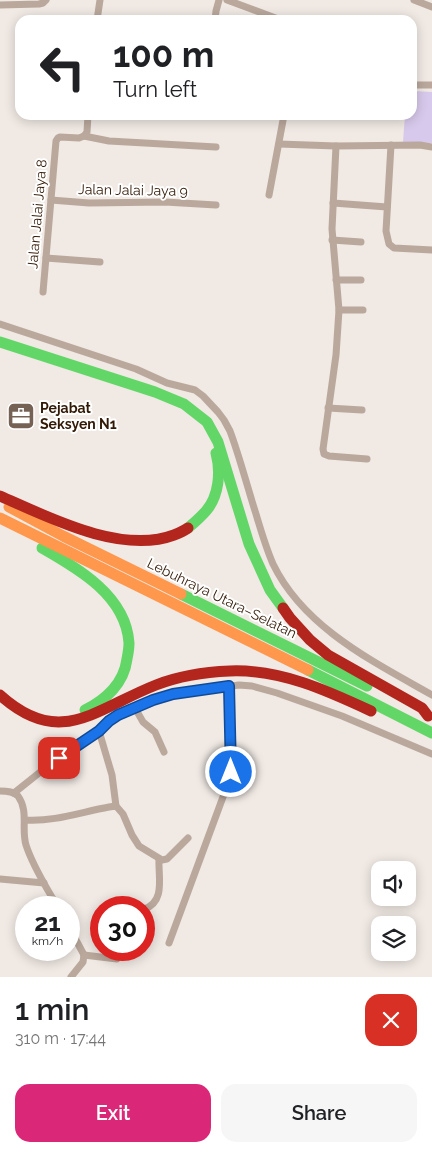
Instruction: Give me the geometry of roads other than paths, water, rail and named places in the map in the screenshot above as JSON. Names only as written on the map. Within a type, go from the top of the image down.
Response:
[{"type":"highway","points":[[0,342],[169,397],[184,404],[207,422],[218,442],[227,467],[249,544],[259,568],[270,590],[290,618],[310,640],[328,655],[422,708],[430,717]]},
{"type":"highway","points":[[0,350],[175,406],[198,422],[204,429],[217,456],[218,469],[214,498],[200,519],[182,533],[155,540],[130,541],[81,530],[0,496]]},
{"type":"highway","name":"Lebuhraya Utara–Selatan","points":[[0,503],[430,717]]},
{"type":"highway","name":"Lebuhraya Utara–Selatan","points":[[0,518],[432,733]]},
{"type":"highway","points":[[0,526],[56,556],[86,574],[102,587],[118,607],[128,635],[129,646],[124,673],[116,687],[102,701],[80,712],[70,715],[39,713],[10,698],[0,687]]},
{"type":"highway","points":[[0,695],[10,705],[26,715],[44,721],[66,722],[92,715],[160,684],[188,676],[251,671],[289,678],[398,722],[414,724]]},
{"type":"street","points":[[98,15],[100,0]]},
{"type":"street","points":[[216,15],[219,0]]},
{"type":"street","points":[[227,0],[268,15]]},
{"type":"street","points":[[414,0],[432,7]]},
{"type":"street","points":[[0,5],[43,2]]},
{"type":"street","points":[[417,84],[432,85]]},
{"type":"street","points":[[88,120],[87,132],[84,136],[109,141],[216,147]]},
{"type":"street","points":[[269,195],[283,120]]},
{"type":"street","name":"Jalan Jalai Jaya 8","points":[[43,292],[55,148],[58,138],[79,138],[84,136]]},
{"type":"street","points":[[279,144],[336,146],[420,145],[432,147]]},
{"type":"street","points":[[391,145],[386,230],[389,244],[394,248],[432,250]]},
{"type":"street","points":[[336,146],[332,240],[340,310],[336,355],[323,445],[324,454],[326,455],[366,459]]},
{"type":"street","name":"Jalan Jalai Jaya 9","points":[[51,200],[89,203],[164,202],[216,205]]},
{"type":"street","points":[[333,203],[387,207]]},
{"type":"street","points":[[332,240],[361,242]]},
{"type":"street","points":[[46,258],[100,262]]},
{"type":"street","points":[[336,280],[361,280]]},
{"type":"street","points":[[340,310],[363,310]]},
{"type":"street","points":[[0,324],[136,369],[167,383],[195,390],[203,396],[222,416],[230,431],[269,554],[284,584],[311,616],[328,631],[355,650],[432,695]]},
{"type":"street","points":[[328,408],[362,410]]},
{"type":"street","points":[[169,943],[230,778],[229,686]]},
{"type":"street","points":[[14,793],[59,758],[99,731],[109,721],[135,708],[173,694],[229,686],[248,686],[277,693],[342,716],[432,754]]},
{"type":"street","points":[[135,708],[142,722],[155,732],[164,752]]},
{"type":"street","points":[[99,731],[112,775],[116,806],[123,814],[138,846],[164,860],[188,838]]},
{"type":"street","points":[[0,791],[14,793],[21,802],[25,820],[25,842],[33,862],[51,896]]},
{"type":"street","points":[[25,820],[52,819],[116,806]]},
{"type":"street","points":[[155,901],[159,895],[160,887],[159,859]]},
{"type":"street","points":[[0,879],[44,883]]},
{"type":"street","points":[[71,977],[83,962],[84,955],[80,948]]},
{"type":"street","points":[[84,955],[90,956]]},
{"type":"place","name":"Pejabat Seksyen N1","points":[[21,416]]}]
